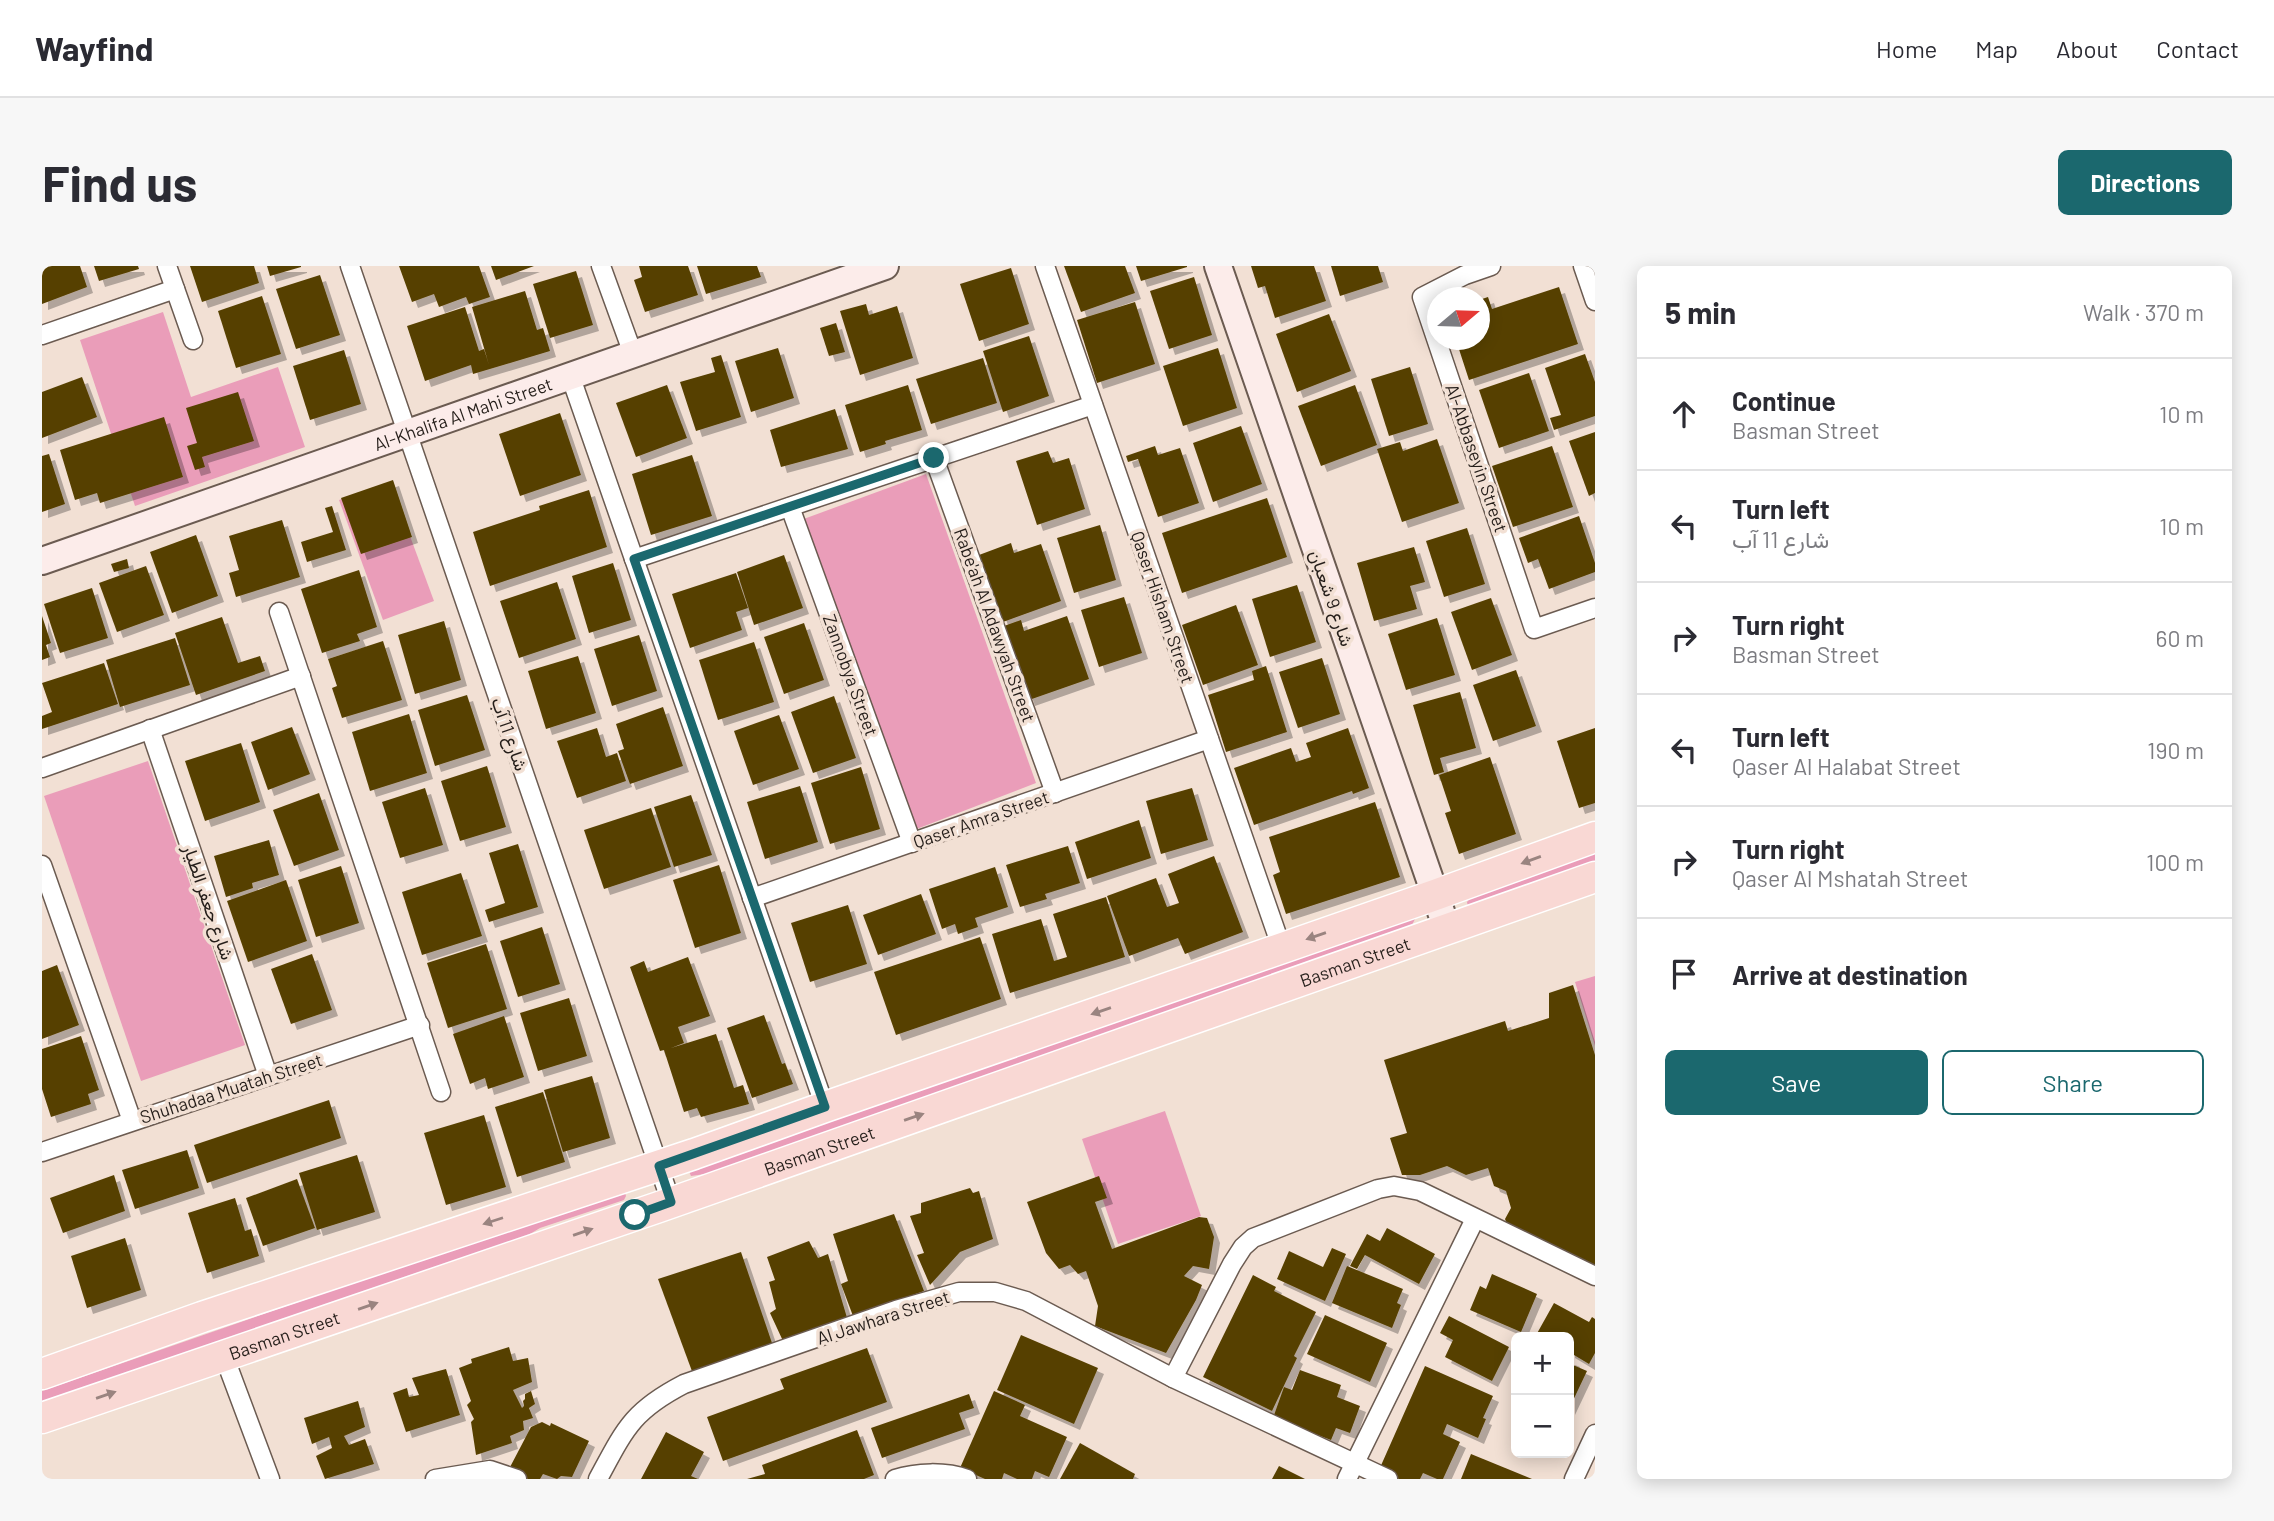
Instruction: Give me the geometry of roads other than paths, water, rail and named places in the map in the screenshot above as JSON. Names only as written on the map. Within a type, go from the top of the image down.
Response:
[{"type":"main road","name":"Basman Street","points":[[42,1374],[202,1317],[659,1166],[1595,837]]},
{"type":"main road","name":"Basman Street","points":[[42,1418],[671,1202],[1595,877]]},
{"type":"street","points":[[167,266],[193,340]]},
{"type":"street","name":"شارع 11 آب","points":[[350,266],[671,1202]]},
{"type":"street","points":[[601,266],[633,354]]},
{"type":"street","name":"Al-Khalifa Al Mahi Street","points":[[42,561],[886,266]]},
{"type":"street","name":"Qaser Hisham Street","points":[[1045,266],[1282,948]]},
{"type":"street","name":"شارع 9 شعبان","points":[[1218,266],[1447,929]]},
{"type":"street","name":"Al-Abbaseyin Street","points":[[1491,266],[1465,275],[1422,297],[1534,629],[1595,608]]},
{"type":"street","points":[[1583,266],[1595,301]]},
{"type":"street","points":[[42,335],[175,289]]},
{"type":"street","points":[[570,375],[825,1107]]},
{"type":"street","points":[[634,559],[1093,405]]},
{"type":"street","name":"Rabe'ah Al Adawyah Street","points":[[934,458],[1055,793]]},
{"type":"street","name":"Zannobya Street","points":[[790,507],[912,843]]},
{"type":"street","points":[[279,612],[441,1092]]},
{"type":"street","points":[[42,768],[301,676]]},
{"type":"street","name":"شارع جعفر الطيار","points":[[150,729],[268,1076]]},
{"type":"street","name":"Qaser Amra Street","points":[[752,898],[1209,739]]},
{"type":"street","points":[[42,865],[132,1121]]},
{"type":"street","name":"Shuhadaa Muatah Street","points":[[42,1152],[420,1025]]},
{"type":"street","points":[[1173,1378],[1231,1264],[1252,1238],[1378,1189],[1394,1186],[1420,1191],[1595,1276]]},
{"type":"street","points":[[1351,1471],[1475,1219]]},
{"type":"street","name":"Al Jawhara Street","points":[[598,1479],[626,1429],[640,1411],[660,1396],[684,1384],[896,1310],[959,1292],[995,1292],[1026,1301],[1351,1471],[1388,1479]]},
{"type":"street","points":[[224,1356],[270,1479]]},
{"type":"street","points":[[1574,1479],[1595,1434]]},
{"type":"street","points":[[435,1479],[490,1470],[517,1479]]},
{"type":"street","points":[[895,1479],[932,1474],[967,1479]]}]
